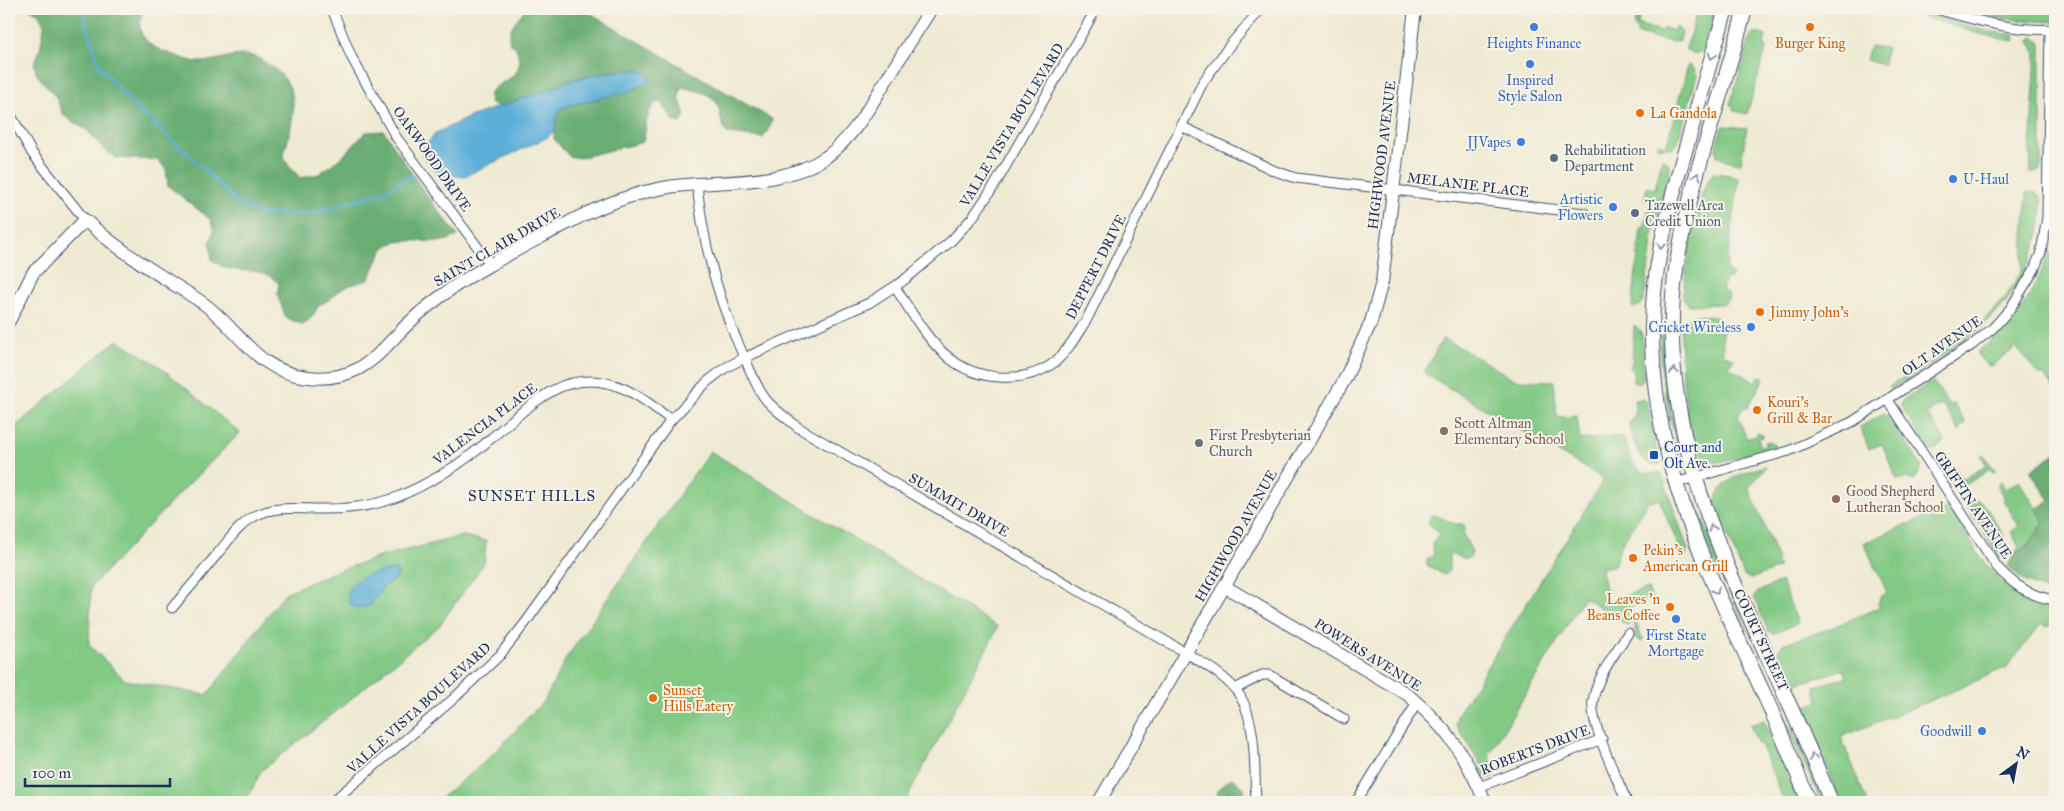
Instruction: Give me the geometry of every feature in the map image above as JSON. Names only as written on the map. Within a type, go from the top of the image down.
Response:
[{"type":"main road","name":"COURT STREET","points":[[1726,9],[1673,192],[1661,243],[1655,283],[1652,331],[1654,383],[1663,439],[1675,483],[1708,572],[1766,700],[1809,802]]},
{"type":"main road","name":"COURT STREET","points":[[1745,9],[1689,207],[1675,276],[1672,331],[1674,370],[1683,435],[1715,534],[1831,802]]},
{"type":"street","name":"OAKWOOD DRIVE","points":[[332,9],[352,58],[396,137],[491,265]]},
{"type":"street","name":"SAINT CLAIR DRIVE","points":[[9,112],[32,153],[85,220],[124,252],[205,305],[260,358],[282,371],[307,377],[338,376],[365,365],[379,355],[412,320],[440,296],[563,225],[606,205],[649,191],[697,184],[758,180],[785,175],[807,168],[836,149],[856,127],[931,9]]},
{"type":"street","name":"VALLE VISTA BOULEVARD","points":[[332,802],[452,700],[500,655],[526,622],[671,420],[707,382],[725,368],[744,358],[858,308],[895,287],[925,265],[951,241],[984,201],[1096,9]]},
{"type":"street","name":"DEPPERT DRIVE","points":[[895,287],[940,350],[960,366],[985,375],[1012,377],[1037,372],[1047,367],[1066,351],[1086,319],[1198,92],[1215,64],[1261,9]]},
{"type":"street","name":"HIGHWOOD AVENUE","points":[[1103,801],[1224,586],[1344,379],[1364,339],[1378,300],[1382,282],[1415,9]]},
{"type":"street","points":[[1936,9],[2000,26],[2053,30]]},
{"type":"street","name":"OLT AVENUE","points":[[1675,483],[1801,446],[1852,422],[1985,335],[2010,310],[2034,270],[2043,244],[2047,216],[2053,30]]},
{"type":"street","name":"MELANIE PLACE","points":[[1182,126],[1286,175],[1306,180],[1584,213]]},
{"type":"street","name":"SUMMIT DRIVE","points":[[697,184],[703,231],[711,270],[725,313],[744,358],[759,390],[766,400],[780,414],[799,428],[1212,669],[1235,689],[1242,699],[1250,718],[1256,802]]},
{"type":"street","points":[[10,313],[32,273],[85,220]]},
{"type":"street","name":"VALENCIA PLACE","points":[[172,608],[234,534],[254,516],[283,508],[347,508],[379,503],[401,495],[424,485],[450,470],[539,400],[563,386],[586,380],[611,383],[638,395],[671,420]]},
{"type":"street","name":"GRIFFIN AVENUE","points":[[1888,400],[1997,567],[2016,585],[2036,596],[2055,600]]},
{"type":"street","name":"POWERS AVENUE","points":[[1224,586],[1390,682],[1418,702],[1443,727],[1454,742],[1479,787],[1485,802]]},
{"type":"street","points":[[1627,802],[1602,739],[1594,715],[1593,702],[1596,688],[1628,633]]},
{"type":"street","points":[[1235,689],[1262,676],[1270,675],[1344,719]]},
{"type":"street","points":[[1356,802],[1418,702]]},
{"type":"street","name":"ROBERTS DRIVE","points":[[1479,787],[1602,739]]},
{"type":"green space","points":[[30,9],[144,9],[140,19],[142,34],[146,40],[160,50],[196,62],[239,55],[259,58],[281,74],[288,84],[292,95],[292,119],[283,158],[300,178],[319,174],[343,156],[366,132],[384,131],[418,183],[458,236],[436,242],[396,242],[384,249],[368,280],[348,286],[337,292],[331,299],[319,305],[312,317],[304,325],[286,318],[277,294],[279,284],[268,275],[227,268],[212,260],[210,243],[214,230],[210,219],[168,186],[166,169],[158,160],[116,158],[103,148],[88,131],[64,116],[55,96],[37,75],[34,64],[40,50],[44,25],[39,14]]},
{"type":"green space","points":[[525,9],[583,9],[772,119],[771,125],[763,138],[728,134],[723,126],[719,108],[711,97],[701,92],[681,87],[679,98],[685,115],[681,123],[674,121],[662,103],[657,102],[653,105],[648,115],[643,142],[579,158],[569,156],[554,139],[554,130],[563,107],[638,88],[639,70],[587,76],[568,81],[499,107],[491,103],[488,94],[517,71],[519,57],[515,46],[510,44],[509,38],[513,25]]},
{"type":"green space","points":[[1638,9],[1641,9],[1638,24],[1661,32],[1664,28],[1674,31],[1675,26],[1682,32],[1680,40],[1671,42],[1638,34],[1634,25]]},
{"type":"green space","points":[[1698,9],[1716,9],[1704,49],[1693,54],[1686,50],[1686,47]]},
{"type":"green space","points":[[1963,9],[2055,9],[2055,22],[2003,19]]},
{"type":"green space","points":[[1917,11],[1986,31],[2014,35],[2015,39],[2014,41],[1982,35],[1911,13]]},
{"type":"green space","points":[[1758,33],[1766,36],[1764,45],[1767,46],[1747,114],[1735,111],[1730,104],[1751,36]]},
{"type":"green space","points":[[2033,37],[2040,41],[2041,45],[2041,168],[2038,172],[2031,173],[2030,149],[2036,54],[2030,42]]},
{"type":"green space","points":[[1870,46],[1887,48],[1883,65],[1866,60]]},
{"type":"green space","points":[[1688,65],[1693,67],[1697,75],[1677,144],[1673,148],[1657,147],[1658,143],[1666,147]]},
{"type":"green space","points":[[1722,127],[1747,128],[1741,163],[1725,160],[1717,156],[1716,148]]},
{"type":"green space","points":[[1662,159],[1668,163],[1670,168],[1653,235],[1644,300],[1641,305],[1634,308],[1632,307],[1641,228],[1644,228],[1650,202],[1644,200],[1647,187],[1655,189]]},
{"type":"green space","points":[[1714,173],[1729,175],[1739,179],[1726,270],[1733,275],[1730,279],[1726,277],[1722,290],[1729,295],[1727,301],[1723,304],[1689,305],[1683,298],[1683,293],[1694,228],[1703,193],[1708,180]]},
{"type":"green space","points":[[2027,192],[2036,193],[2041,197],[2040,225],[2033,253],[2022,278],[2008,299],[1993,317],[1975,333],[1893,389],[1889,387],[1979,326],[2007,295],[2022,270]]},
{"type":"green space","points":[[2048,252],[2055,253],[2055,390],[2043,374],[2040,376],[2016,347],[1993,365],[1988,366],[1978,356],[1978,351],[2002,331],[2022,308],[2037,281]]},
{"type":"green space","points":[[1697,315],[1715,317],[1722,322],[1723,354],[1734,359],[1729,367],[1755,382],[1759,376],[1764,379],[1747,408],[1744,407],[1738,415],[1746,438],[1756,435],[1758,432],[1763,435],[1763,437],[1758,438],[1760,446],[1766,445],[1765,442],[1770,441],[1774,444],[1774,448],[1716,463],[1701,457],[1704,453],[1696,447],[1692,437],[1681,362],[1682,329],[1685,320]]},
{"type":"green space","points":[[1634,325],[1642,335],[1644,379],[1640,384],[1633,382],[1633,371],[1630,367],[1632,363]]},
{"type":"green space","points":[[1662,335],[1665,343],[1671,412],[1681,461],[1662,377],[1660,345]]},
{"type":"green space","points":[[1443,338],[1516,380],[1554,381],[1557,417],[1577,416],[1580,440],[1623,436],[1631,458],[1639,469],[1652,473],[1661,472],[1688,550],[1683,557],[1659,499],[1649,500],[1621,545],[1615,564],[1601,568],[1607,602],[1648,588],[1652,599],[1630,607],[1643,640],[1642,642],[1634,637],[1637,632],[1634,630],[1636,626],[1629,621],[1627,625],[1584,597],[1489,755],[1496,776],[1489,778],[1478,773],[1482,770],[1482,766],[1455,723],[1458,719],[1456,717],[1604,479],[1424,373]]},
{"type":"green space","points":[[117,340],[159,366],[240,433],[91,587],[89,645],[125,680],[207,695],[285,593],[332,573],[382,556],[463,536],[486,541],[484,563],[439,626],[261,771],[246,802],[9,802],[9,432]]},
{"type":"green space","points":[[1933,381],[1949,405],[1953,404],[1966,423],[1960,427],[1960,431],[1942,404],[1927,414],[1945,441],[1930,452],[1901,406],[1903,400]]},
{"type":"green space","points":[[1643,399],[1648,404],[1654,439],[1661,464],[1654,465],[1643,459],[1636,447],[1630,428],[1629,423],[1636,413],[1634,400]]},
{"type":"green space","points":[[1883,414],[1891,419],[1922,467],[1914,481],[1906,478],[1897,480],[1882,444],[1869,449],[1860,427]]},
{"type":"green space","points":[[710,451],[998,627],[905,802],[436,802],[486,761],[544,701],[567,657]]},
{"type":"green space","points":[[2055,453],[2055,569],[2045,590],[2023,581],[2007,566],[2015,554],[2028,545],[2043,525],[2042,517],[2036,509],[2050,500],[2030,471]]},
{"type":"green space","points":[[1983,454],[1996,471],[1989,470],[1959,489],[1962,494],[1960,497],[1936,460],[1942,456],[1948,458],[1963,480],[1987,465],[1981,456]]},
{"type":"green space","points":[[1766,466],[1749,488],[1778,560],[1776,561],[1779,568],[1751,579],[1744,576],[1715,503],[1722,488],[1728,482],[1742,474]]},
{"type":"green space","points":[[2019,481],[2042,517],[2043,524],[2028,545],[2015,554],[2019,547],[2011,532],[2019,526],[1997,486],[2001,482],[2006,489]]},
{"type":"green space","points":[[1974,499],[1984,504],[2004,536],[2008,547],[2004,556],[2000,558],[1967,506]]},
{"type":"green space","points":[[1695,501],[1749,633],[1697,525],[1692,502]]},
{"type":"green space","points":[[1949,508],[1991,571],[2019,595],[2035,603],[2054,607],[2055,619],[2048,627],[2041,624],[2007,667],[1841,737],[1867,802],[1840,802],[1803,707],[1818,702],[1815,686],[1847,677],[1844,669],[1794,685],[1778,651],[1783,644],[1826,630],[1880,607],[1878,604],[1881,596],[1887,592],[1864,543]]},
{"type":"green space","points":[[1435,515],[1455,524],[1463,524],[1465,528],[1463,534],[1472,552],[1471,556],[1467,559],[1451,554],[1449,557],[1449,571],[1444,575],[1427,565],[1427,560],[1434,554],[1432,548],[1433,541],[1440,534],[1428,523],[1431,516]]},
{"type":"green space","points":[[1781,581],[1798,623],[1773,634],[1768,631],[1754,597],[1758,592]]},
{"type":"green space","points":[[1761,666],[1809,766],[1824,802],[1821,802],[1758,667]]},
{"type":"green space","points":[[1764,720],[1798,802],[1784,802],[1761,744],[1758,745],[1750,725]]},
{"type":"green space","points":[[1232,778],[1244,788],[1246,802],[1217,802],[1217,794],[1220,787]]},
{"type":"water","points":[[639,70],[648,74],[650,81],[629,91],[563,107],[555,119],[556,129],[548,137],[465,176],[439,176],[422,155],[424,148],[436,133],[472,116],[551,89],[568,81],[606,72]]},
{"type":"water","points":[[395,570],[398,572],[398,577],[384,586],[371,605],[359,609],[349,603],[349,591],[358,580],[365,576]]},
{"type":"waterway","points":[[81,9],[100,67],[130,102],[200,165],[238,203],[261,214],[310,214],[383,192],[413,175]]},
{"type":"place","name":"Heights Finance","points":[[1534,27]]},
{"type":"place","name":"Burger King","points":[[1810,27]]},
{"type":"place","name":"Inspired Style Salon","points":[[1530,64]]},
{"type":"place","name":"La Gandola","points":[[1640,113]]},
{"type":"place","name":"JJVapes","points":[[1521,142]]},
{"type":"place","name":"Rehabilitation Department","points":[[1554,158]]},
{"type":"place","name":"U-Haul","points":[[1953,179]]},
{"type":"place","name":"Artistic Flowers","points":[[1613,207]]},
{"type":"place","name":"Tazewell Area Credit Union","points":[[1635,213]]},
{"type":"place","name":"Jimmy John's","points":[[1760,312]]},
{"type":"place","name":"Cricket Wireless","points":[[1751,327]]},
{"type":"place","name":"Kouri's Grill & Bar","points":[[1757,410]]},
{"type":"place","name":"Scott Altman Elementary School","points":[[1444,431]]},
{"type":"place","name":"First Presbyterian Church","points":[[1199,443]]},
{"type":"place","name":"Court and Olt Ave.","points":[[1654,455]]},
{"type":"place","name":"Good Shepherd Lutheran School","points":[[1836,499]]},
{"type":"place","name":"Pekin's American Grill","points":[[1633,558]]},
{"type":"place","name":"Leaves 'n Beans Coffee","points":[[1670,607]]},
{"type":"place","name":"First State Mortgage","points":[[1676,619]]},
{"type":"place","name":"Sunset Hills Eatery","points":[[653,698]]},
{"type":"place","name":"Goodwill","points":[[1982,731]]},
{"type":"district","name":"SUNSET HILLS","points":[[532,496]]}]
